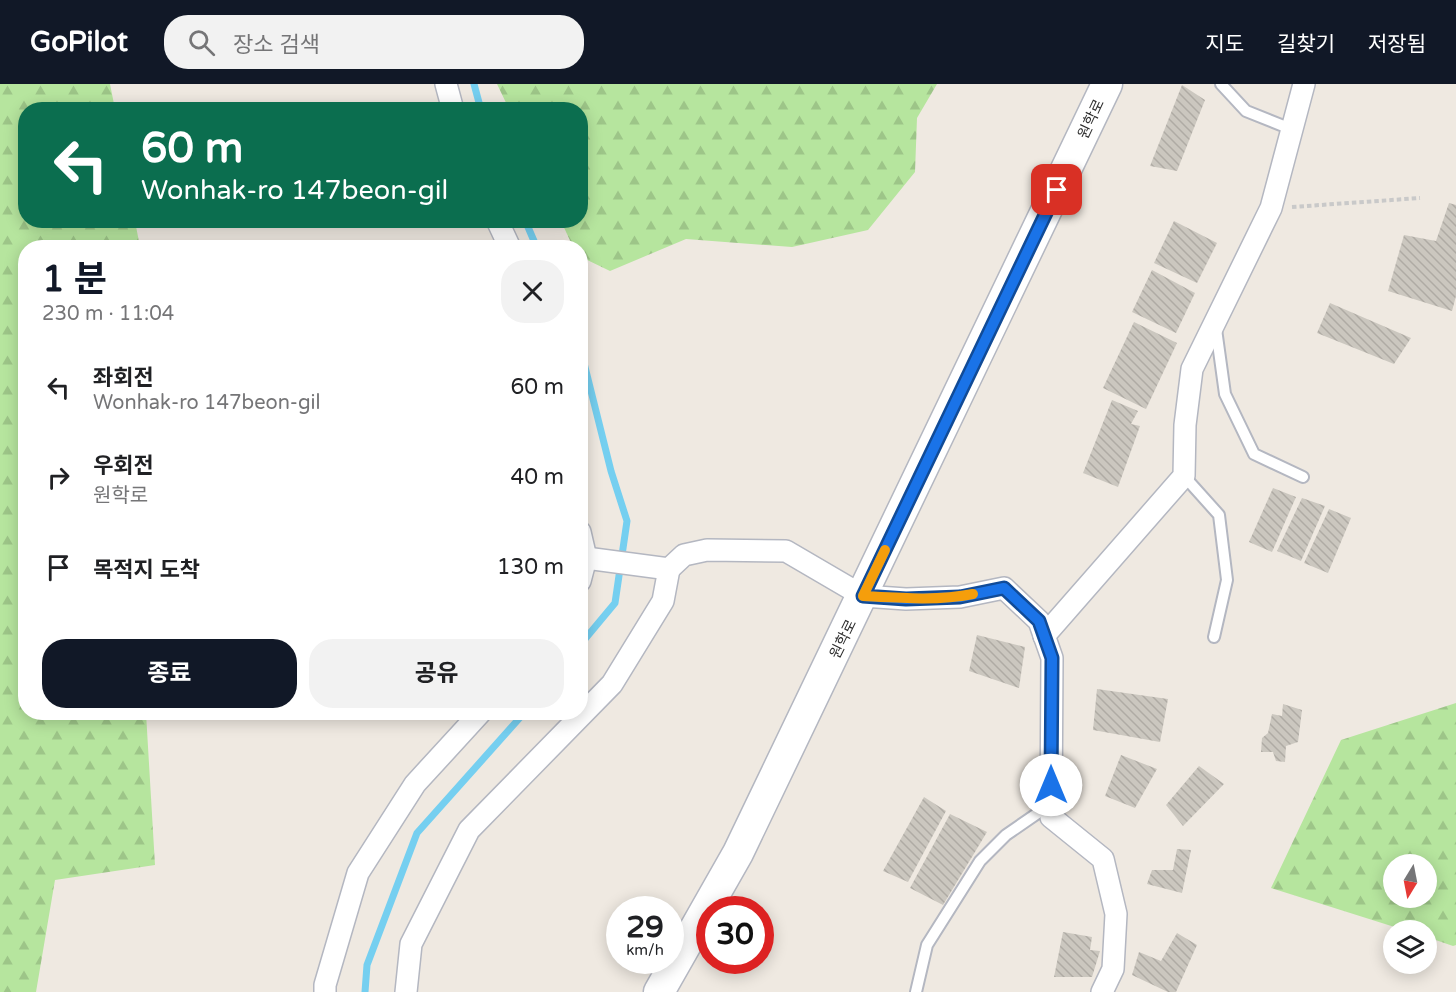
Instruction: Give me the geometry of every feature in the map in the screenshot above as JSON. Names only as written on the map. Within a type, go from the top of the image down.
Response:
[{"type":"street","points":[[446,84],[451,102]]},
{"type":"street","name":"원학로","points":[[659,992],[738,853],[1107,84]]},
{"type":"street","points":[[1044,636],[1184,476],[1185,425],[1192,369],[1271,208],[1304,84]]},
{"type":"street","points":[[588,546],[595,559]]},
{"type":"street","points":[[595,559],[659,568],[684,555],[707,550],[786,551],[863,596],[906,599],[960,597],[1004,588],[1039,621],[1052,658],[1052,817],[1103,859],[1116,914],[1113,969],[1102,992]]},
{"type":"street","points":[[588,569],[595,559]]},
{"type":"street","points":[[588,709],[612,684],[663,601],[659,568]]},
{"type":"street","points":[[325,992],[325,985],[358,873],[415,784],[474,720]]},
{"type":"street","points":[[406,992],[411,944],[469,830],[577,720]]},
{"type":"lane","points":[[1221,84],[1246,111],[1291,129]]},
{"type":"lane","points":[[1215,323],[1225,394],[1254,454],[1303,477]]},
{"type":"lane","points":[[1184,476],[1219,514],[1227,580],[1214,637]]},
{"type":"lane","points":[[916,992],[927,945],[980,861],[1006,835],[1051,804]]},
{"type":"path","points":[[1271,208],[1420,198]]},
{"type":"green space","points":[[0,84],[110,84],[114,102],[18,102],[18,228],[136,228],[139,240],[18,240],[18,720],[146,720],[155,865],[55,880],[36,992],[0,992]]},
{"type":"green space","points":[[497,84],[937,84],[917,118],[915,172],[868,230],[792,247],[686,239],[610,271],[588,260],[588,240],[570,240],[564,228],[588,228],[588,102],[506,102]]},
{"type":"green space","points":[[1456,703],[1456,945],[1437,940],[1437,920],[1383,920],[1383,923],[1271,888],[1341,740]]},
{"type":"building","points":[[1182,85],[1205,100],[1177,171],[1150,166]]},
{"type":"building","points":[[1449,203],[1456,205],[1456,296],[1452,311],[1388,291],[1404,235],[1436,241]]},
{"type":"building","points":[[1174,221],[1217,243],[1197,283],[1154,263]]},
{"type":"building","points":[[1152,270],[1195,293],[1176,333],[1132,312]]},
{"type":"building","points":[[1330,303],[1411,338],[1394,364],[1317,333]]},
{"type":"building","points":[[1134,322],[1177,343],[1146,409],[1103,388]]},
{"type":"building","points":[[1112,400],[1138,411],[1131,424],[1140,426],[1118,487],[1083,473]]},
{"type":"building","points":[[1273,488],[1296,497],[1272,552],[1249,542]]},
{"type":"building","points":[[1302,498],[1325,506],[1301,561],[1277,551]]},
{"type":"building","points":[[1329,509],[1351,518],[1328,573],[1304,563]]},
{"type":"building","points":[[977,635],[1025,647],[1019,688],[969,671]]},
{"type":"building","points":[[1097,689],[1168,699],[1160,742],[1093,730]]},
{"type":"building","points":[[1283,704],[1302,710],[1298,742],[1286,746],[1285,762],[1276,761],[1273,752],[1261,752],[1262,738],[1268,733],[1272,714],[1282,716]]},
{"type":"building","points":[[1121,755],[1157,769],[1135,808],[1105,796]]},
{"type":"building","points":[[1199,766],[1224,784],[1183,826],[1166,805]]},
{"type":"building","points":[[924,797],[946,811],[908,882],[883,871]]},
{"type":"building","points":[[950,814],[987,832],[943,905],[910,888]]},
{"type":"building","points":[[1177,849],[1191,850],[1182,893],[1147,884],[1152,870],[1173,870]]},
{"type":"building","points":[[1063,932],[1092,937],[1090,950],[1100,951],[1092,977],[1054,977]]},
{"type":"building","points":[[1177,933],[1197,945],[1176,992],[1168,992],[1132,975],[1139,952],[1161,961]]},
{"type":"waterway","points":[[474,84],[479,102]]},
{"type":"waterway","points":[[528,228],[534,240]]},
{"type":"waterway","points":[[588,379],[611,471],[627,521],[615,603],[588,635]]},
{"type":"waterway","points":[[365,992],[367,965],[417,833],[518,720]]},
{"type":"slow traffic","points":[[885,550],[863,596],[906,599],[960,597],[973,594]]},
{"type":"route","points":[[1051,785],[1052,658],[1039,621],[1004,588],[960,597],[906,599],[863,596],[1057,190]]}]
